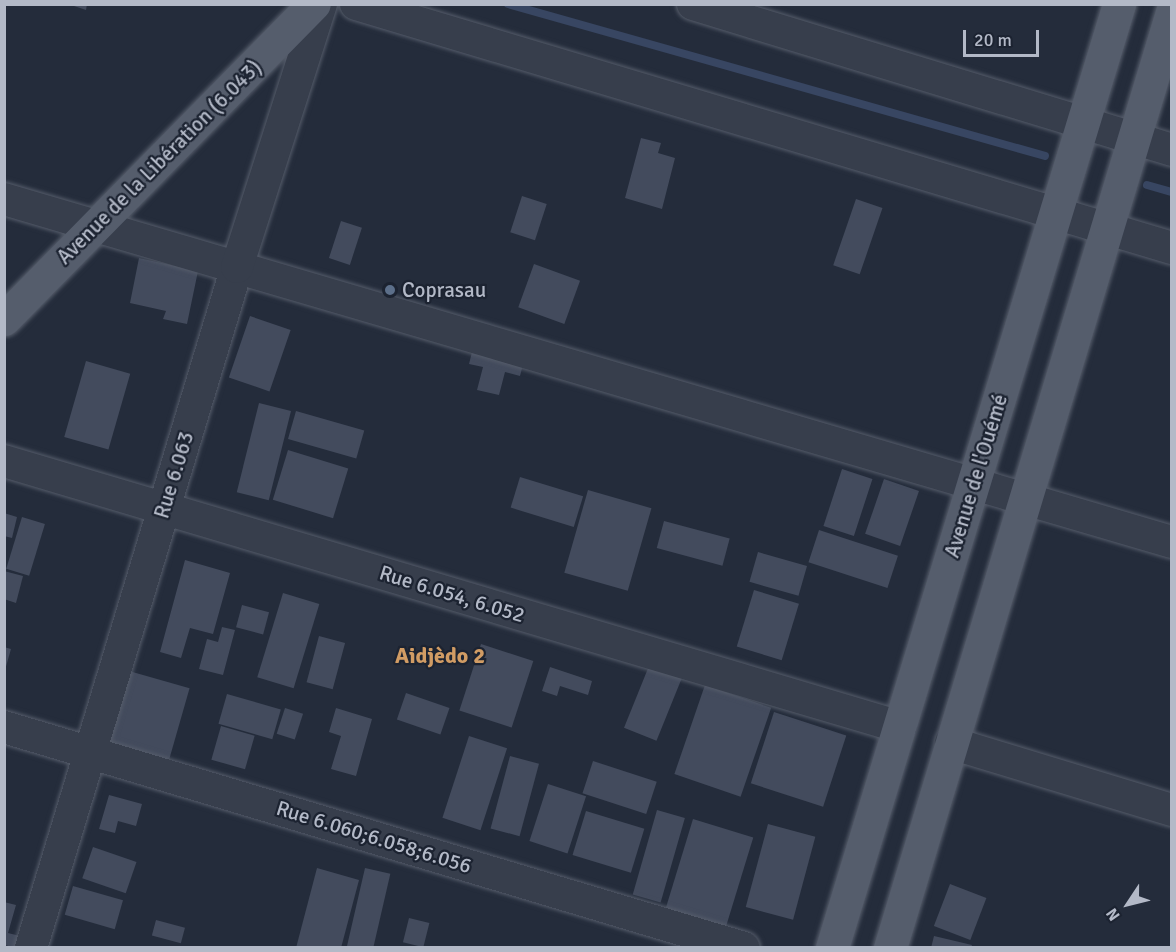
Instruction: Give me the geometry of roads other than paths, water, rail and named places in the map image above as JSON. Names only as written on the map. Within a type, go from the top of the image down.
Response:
[{"type":"main road","name":"Avenue de la Libération (6.043)","points":[[4,319],[314,4]]},
{"type":"main road","name":"Avenue de l'Ouémé","points":[[832,948],[1119,4]]},
{"type":"main road","points":[[890,948],[1172,12]]},
{"type":"street","name":"Rue 6.063","points":[[32,948],[237,267],[321,4]]},
{"type":"street","points":[[356,4],[1172,248]]},
{"type":"street","points":[[693,4],[1172,150]]},
{"type":"street","points":[[4,199],[973,485],[1026,497],[1172,542]]},
{"type":"street","name":"Rue 6.054, 6.052","points":[[4,461],[900,727]]},
{"type":"street","name":"Rue 6.060;6.058;6.056","points":[[4,727],[744,948]]},
{"type":"street","points":[[951,743],[1172,810]]},
{"type":"waterway","points":[[508,4],[1045,156]]},
{"type":"waterway","points":[[1147,185],[1172,192]]},
{"type":"place","name":"Coprasau","points":[[390,290]]},
{"type":"district","name":"Aidjèdo 2","points":[[440,656]]}]
